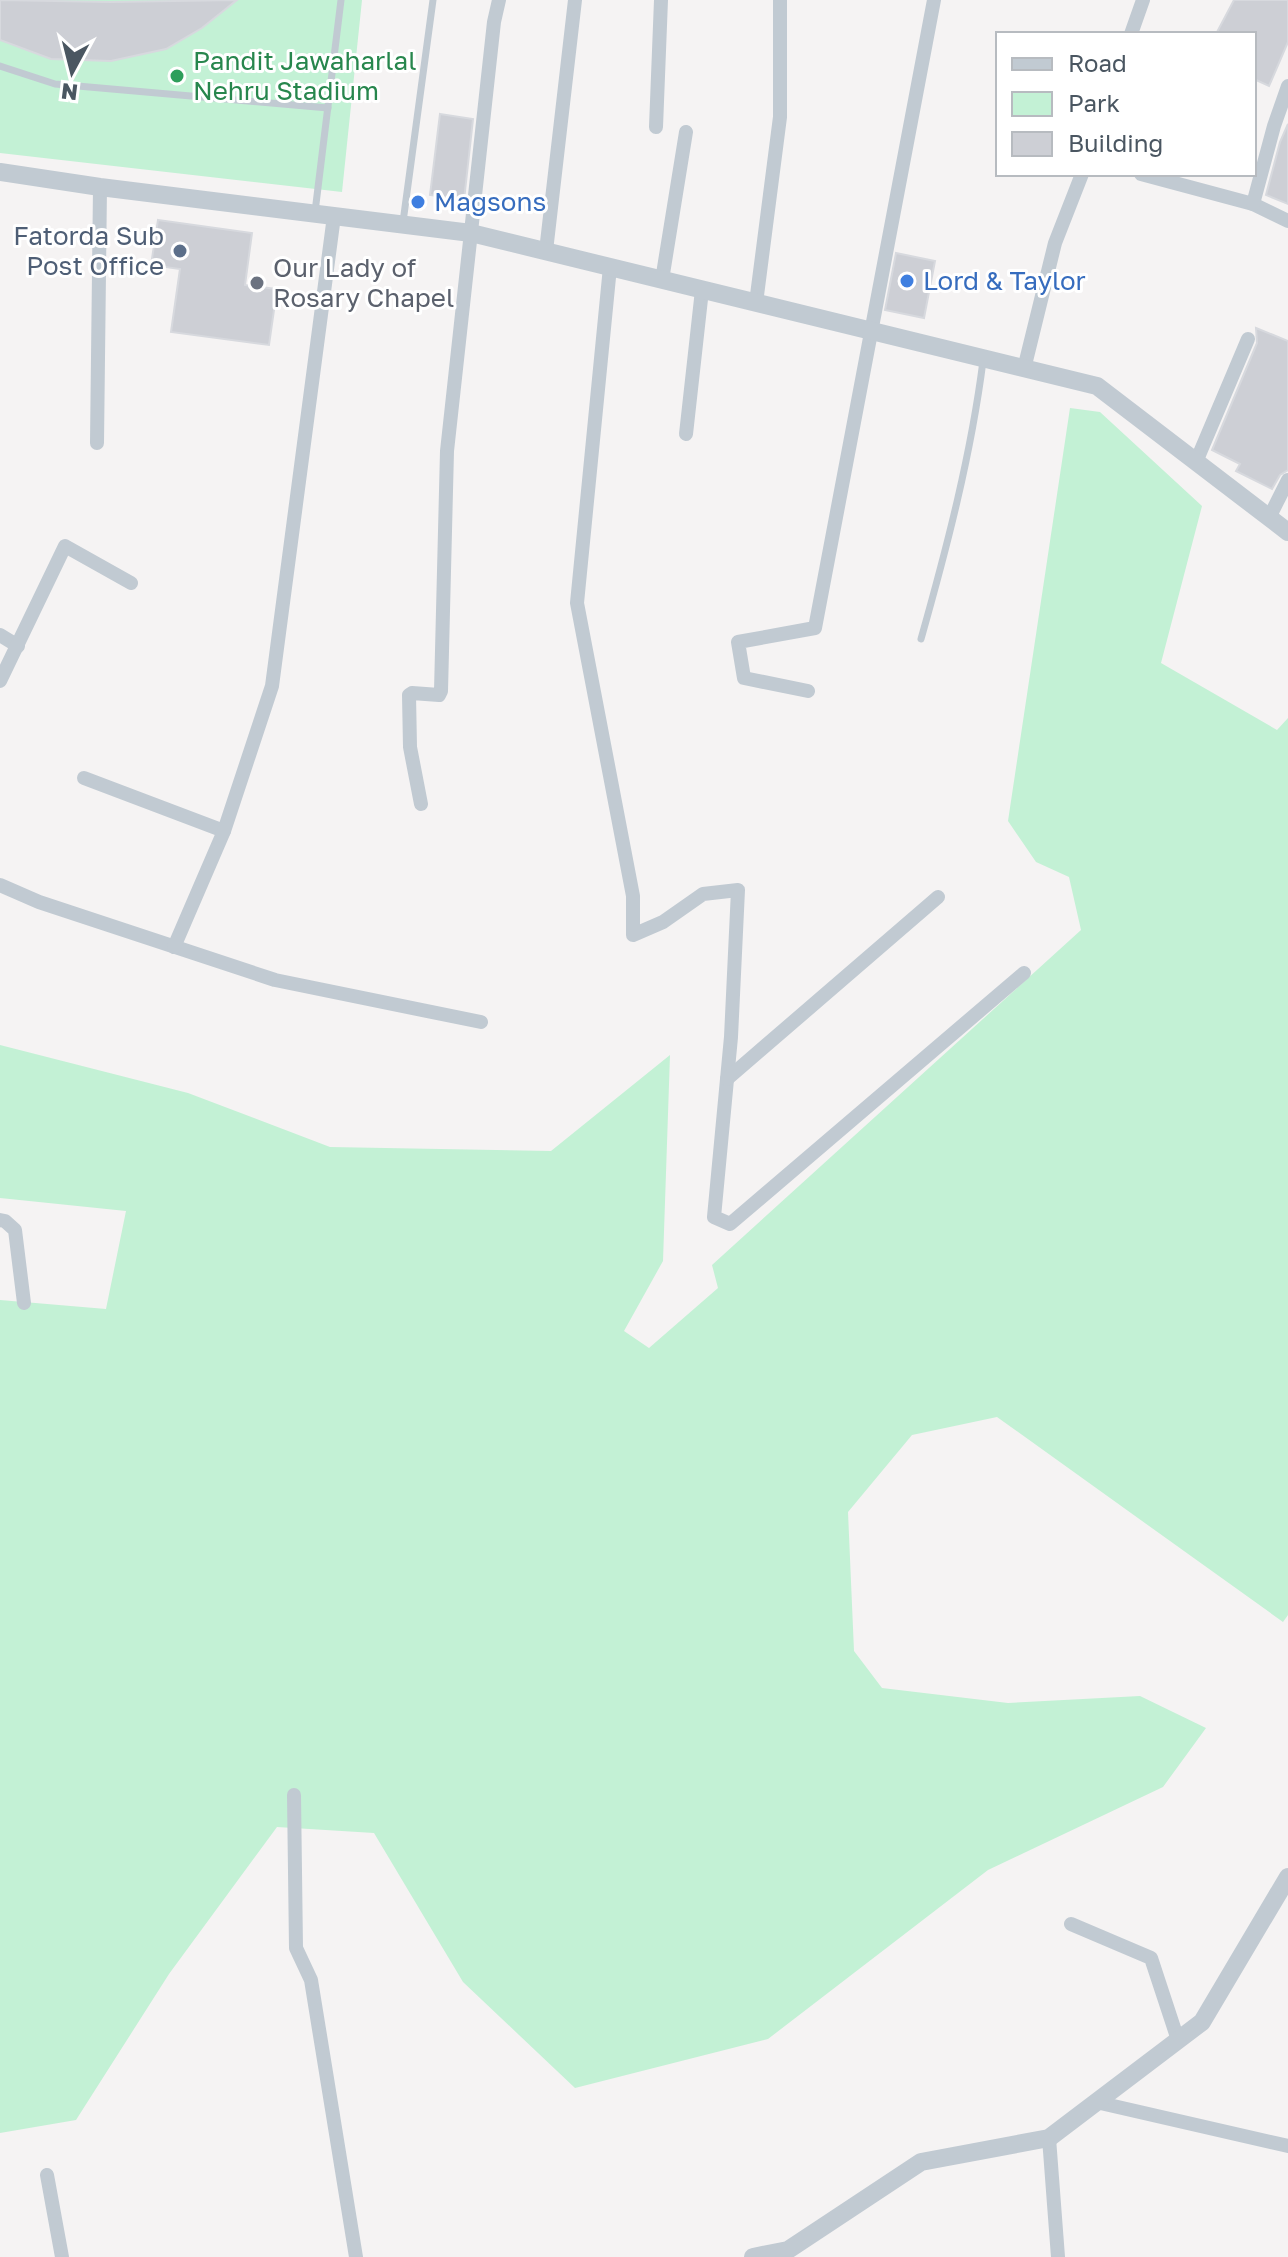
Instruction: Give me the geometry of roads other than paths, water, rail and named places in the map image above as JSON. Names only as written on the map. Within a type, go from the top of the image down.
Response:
[{"type":"street","points":[[421,804],[410,747],[409,695],[436,695],[441,691],[447,451],[499,0]]},
{"type":"street","points":[[546,251],[575,0]]},
{"type":"street","points":[[656,127],[661,0]]},
{"type":"street","points":[[756,303],[780,117],[780,0]]},
{"type":"street","points":[[808,691],[744,678],[738,642],[815,628],[934,0]]},
{"type":"street","points":[[1132,32],[1143,0]]},
{"type":"street","points":[[1253,204],[1288,86]]},
{"type":"street","points":[[662,280],[686,132]]},
{"type":"street","points":[[0,172],[471,233],[1097,386],[1288,532]]},
{"type":"street","points":[[1024,369],[1055,243],[1081,176]]},
{"type":"street","points":[[1148,176],[1253,204],[1288,221]]},
{"type":"street","points":[[97,443],[100,187]]},
{"type":"street","points":[[174,947],[224,831],[272,686],[324,215]]},
{"type":"street","points":[[610,267],[577,603],[633,896],[633,935],[663,922],[703,894],[738,890],[727,1079],[714,1217],[730,1224],[1024,973]]},
{"type":"street","points":[[686,434],[702,290]]},
{"type":"street","points":[[1196,462],[1248,339]]},
{"type":"street","points":[[1269,518],[1288,480]]},
{"type":"street","points":[[0,681],[65,546],[131,583]]},
{"type":"street","points":[[0,635],[18,646]]},
{"type":"street","points":[[84,778],[224,831]]},
{"type":"street","points":[[0,885],[39,902],[275,980],[481,1022]]},
{"type":"street","points":[[727,1079],[938,897]]},
{"type":"street","points":[[0,1220],[15,1230],[24,1303]]},
{"type":"street","points":[[294,1795],[296,1948],[311,1980],[356,2257]]},
{"type":"street","points":[[753,2257],[788,2250],[921,2162],[1049,2138],[1202,2022],[1287,1880]]},
{"type":"street","points":[[1071,1924],[1151,1958],[1178,2040]]},
{"type":"street","points":[[1096,2102],[1288,2146]]},
{"type":"street","points":[[1049,2138],[1058,2257]]},
{"type":"street","points":[[47,2175],[62,2257]]},
{"type":"lane","points":[[324,215],[328,108],[341,0]]},
{"type":"lane","points":[[403,224],[433,0]]},
{"type":"lane","points":[[0,66],[55,84],[328,108]]},
{"type":"lane","points":[[921,639],[950,540],[978,402],[983,358]]},
{"type":"place","name":"Pandit Jawaharlal Nehru Stadium","points":[[177,76]]},
{"type":"place","name":"Magsons","points":[[418,202]]},
{"type":"place","name":"Fatorda Sub Post Office","points":[[180,251]]},
{"type":"place","name":"Lord & Taylor","points":[[907,281]]},
{"type":"place","name":"Our Lady of Rosary Chapel","points":[[257,283]]}]
